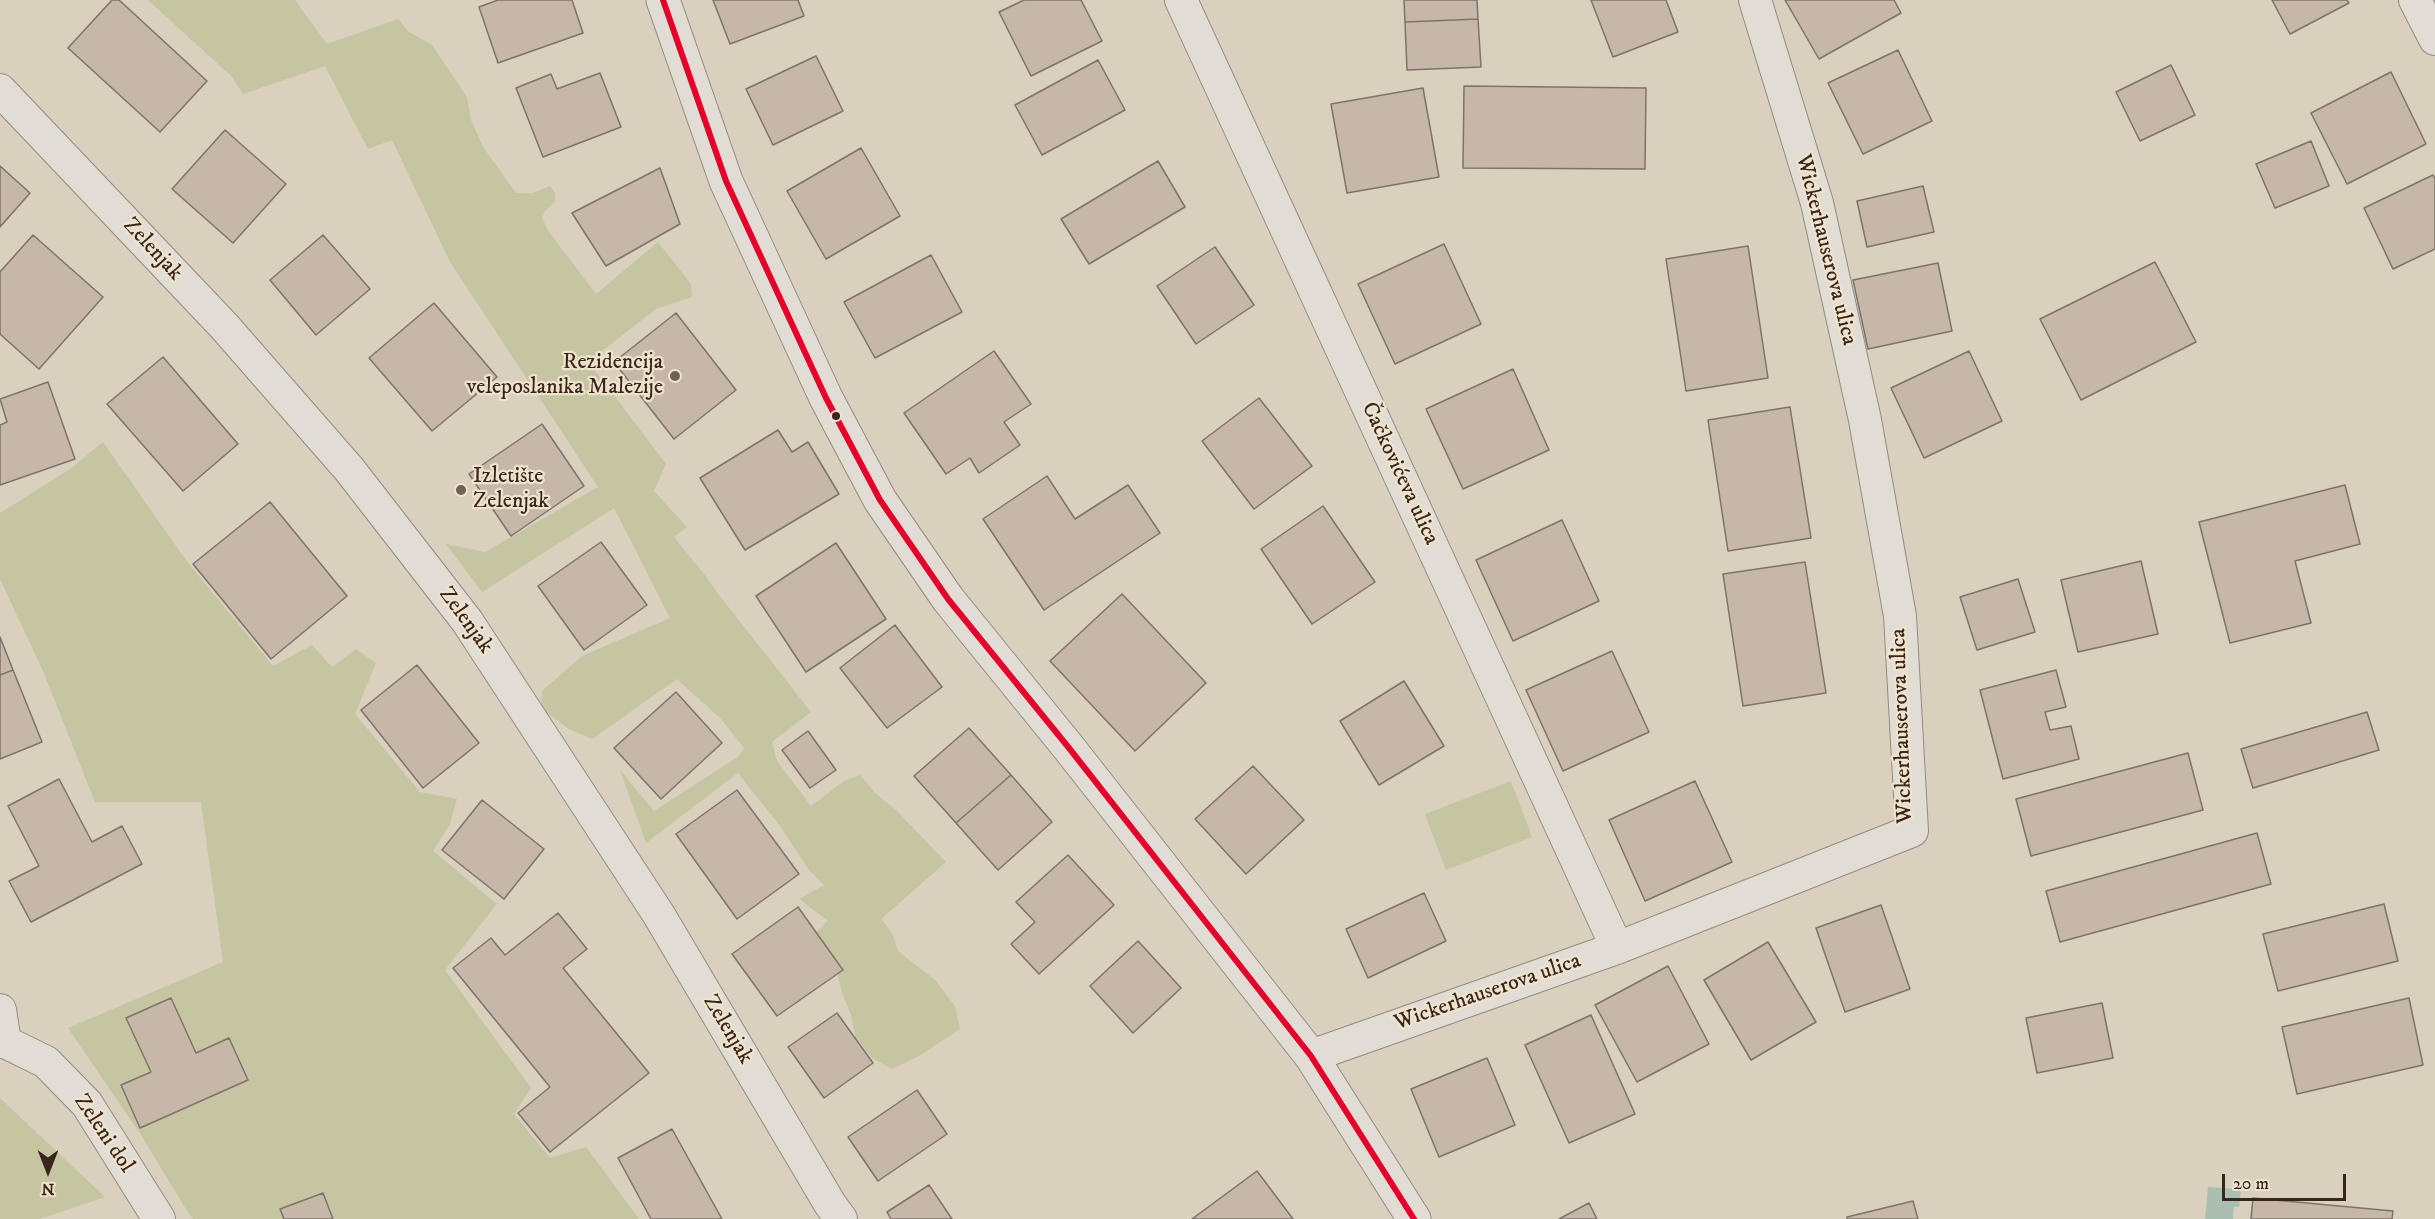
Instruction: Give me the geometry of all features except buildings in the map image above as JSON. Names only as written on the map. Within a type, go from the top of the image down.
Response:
[{"type":"street","points":[[663,0],[726,182],[826,398],[880,500],[948,599],[1311,1056],[1414,1219]]},
{"type":"street","name":"Čačkovićeva ulica","points":[[1181,0],[1617,948]]},
{"type":"street","name":"Wickerhauserova ulica","points":[[1311,1056],[1617,948],[1912,831],[1900,616],[1865,420],[1817,203],[1755,0]]},
{"type":"street","points":[[2415,0],[2433,32]]},
{"type":"street","name":"Zelenjak","points":[[0,90],[239,344],[349,469],[468,621],[659,915],[841,1219]]},
{"type":"street","name":"Zeleni dol","points":[[0,1010],[2,1042],[46,1062],[87,1104],[159,1219]]},
{"type":"green space","points":[[148,0],[295,0],[327,44],[398,19],[409,32],[432,45],[467,97],[471,120],[483,147],[516,193],[533,193],[550,186],[555,193],[555,202],[545,211],[542,218],[549,232],[596,294],[658,242],[691,284],[692,297],[656,309],[602,351],[594,369],[666,464],[654,491],[687,527],[674,537],[811,712],[772,742],[777,761],[811,806],[844,781],[860,775],[875,793],[896,810],[946,862],[881,919],[892,933],[898,951],[935,980],[955,1006],[960,1029],[919,1056],[892,1069],[872,1058],[855,1036],[835,964],[814,934],[828,921],[799,899],[824,885],[809,870],[780,826],[738,773],[646,843],[620,770],[654,811],[739,756],[744,748],[721,719],[677,679],[592,739],[569,729],[541,708],[542,691],[582,656],[670,618],[614,508],[482,592],[446,544],[485,552],[598,487],[450,262],[392,140],[368,149],[325,66],[243,94],[231,76]]},
{"type":"green space","points":[[103,442],[188,563],[273,666],[312,645],[332,667],[356,649],[376,663],[355,714],[420,792],[457,799],[450,824],[433,851],[497,904],[445,970],[531,1088],[514,1114],[550,1158],[586,1147],[639,1219],[193,1219],[187,1211],[141,1135],[68,1028],[223,962],[201,802],[95,802],[43,671],[0,579],[0,513],[70,469]]},
{"type":"green space","points":[[1511,781],[1532,837],[1446,870],[1425,814]]},
{"type":"green space","points":[[0,1098],[105,1197],[40,1219],[0,1219]]},
{"type":"shaded area","points":[[2208,1187],[2241,1189],[2239,1207],[2234,1207],[2233,1219],[2205,1219]]},
{"type":"transit line","points":[[663,0],[726,181],[826,398],[880,500],[948,599],[1069,748],[1311,1056],[1414,1219]]},
{"type":"place","name":"Rezidencija veleposlanika Malezije","points":[[675,376]]},
{"type":"place","name":"Izletište Zelenjak","points":[[461,490]]}]
